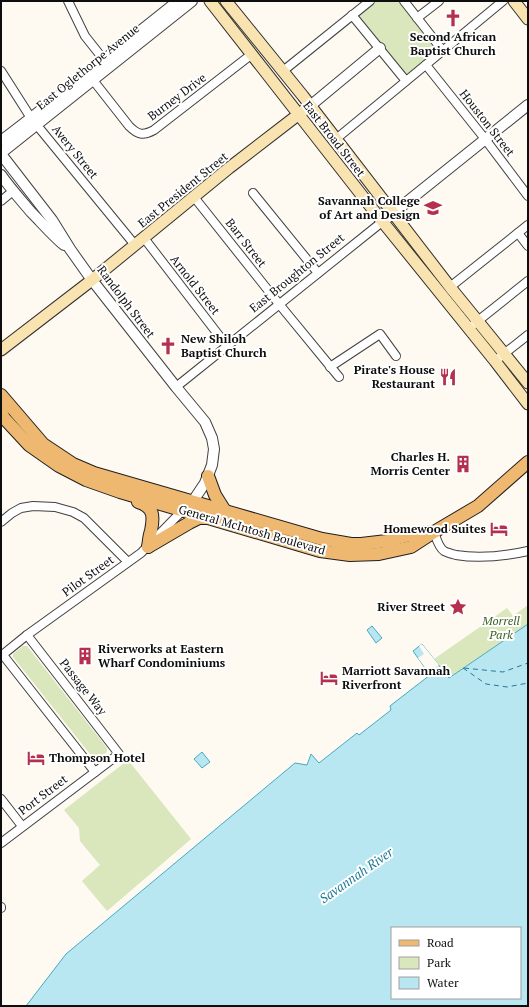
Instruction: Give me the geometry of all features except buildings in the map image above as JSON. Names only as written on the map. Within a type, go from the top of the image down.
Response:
[{"type":"main road","name":"East Broad Street","points":[[210,1],[382,222],[528,404]]},
{"type":"main road","name":"East Broad Street","points":[[226,1],[336,138],[450,287],[528,383]]},
{"type":"main road","points":[[514,1],[528,19]]},
{"type":"main road","name":"East President Street","points":[[1,350],[92,280],[229,168],[310,106]]},
{"type":"main road","name":"General McIntosh Boulevard","points":[[1,396],[43,444],[73,464],[94,472],[322,539],[351,544],[361,544],[387,541],[418,533],[434,532]]},
{"type":"main road","name":"General McIntosh Boulevard","points":[[2,415],[29,445],[59,466],[86,480],[120,492],[320,551],[350,555],[379,554],[411,548],[434,532],[478,506],[528,462]]},
{"type":"main road","points":[[208,476],[215,495],[225,511]]},
{"type":"main road","points":[[86,480],[108,493],[145,504],[153,516],[148,547]]},
{"type":"main road","points":[[148,547],[198,518],[209,518]]},
{"type":"street","points":[[68,1],[85,36],[104,60]]},
{"type":"street","name":"East Oglethorpe Avenue","points":[[90,77],[104,60],[178,1]]},
{"type":"street","name":"East Oglethorpe Avenue","points":[[1,154],[34,121],[192,1]]},
{"type":"street","points":[[283,71],[370,1]]},
{"type":"street","points":[[404,1],[443,50]]},
{"type":"street","points":[[417,18],[439,1]]},
{"type":"street","points":[[336,138],[503,1]]},
{"type":"street","points":[[352,15],[406,81]]},
{"type":"street","name":"East President Street","points":[[310,106],[380,48]]},
{"type":"street","name":"Burney Drive","points":[[90,77],[133,131],[138,134],[143,134],[154,130],[252,54]]},
{"type":"street","name":"Houston Street","points":[[426,65],[528,196]]},
{"type":"street","name":"Avery Street","points":[[1,71],[34,121],[139,242]]},
{"type":"street","name":"East Broughton Street","points":[[176,387],[528,105]]},
{"type":"street","name":"East Oglethorpe Avenue","points":[[1,141],[34,121]]},
{"type":"street","name":"Randolph Street","points":[[1,154],[52,220],[92,280],[205,422],[212,438],[214,449],[212,465],[205,483],[195,498],[183,510]]},
{"type":"street","name":"Randolph Street","points":[[1,176],[46,228],[70,249]]},
{"type":"street","points":[[1,200],[13,191]]},
{"type":"street","points":[[253,193],[318,273]]},
{"type":"street","name":"Barr Street","points":[[194,197],[339,377]]},
{"type":"street","points":[[450,287],[528,225]]},
{"type":"street","points":[[518,233],[528,246]]},
{"type":"street","name":"Arnold Street","points":[[139,242],[227,346]]},
{"type":"street","points":[[468,328],[528,281]]},
{"type":"street","points":[[330,367],[380,334],[396,356]]},
{"type":"street","points":[[495,361],[528,335]]},
{"type":"street","points":[[1,522],[21,508],[33,506],[55,507],[73,512],[84,518],[128,562]]},
{"type":"street","name":"Pilot Street","points":[[2,655],[27,635],[148,547],[183,510]]},
{"type":"street","points":[[434,532],[442,549],[445,552],[454,554],[495,556],[528,551]]},
{"type":"street","name":"Passage Way","points":[[27,635],[119,754]]},
{"type":"street","points":[[2,655],[95,772]]},
{"type":"street","name":"Port Street","points":[[1,842],[119,754]]},
{"type":"street","points":[[1,799],[22,826]]},
{"type":"green space","points":[[376,1],[399,1],[438,50],[407,75],[358,15]]},
{"type":"green space","name":"Morrell Park","points":[[528,605],[528,624],[449,678],[434,659],[507,608],[513,616]]},
{"type":"green space","points":[[23,646],[27,646],[107,748],[107,752],[98,759],[94,759],[13,657],[13,654]]},
{"type":"green space","points":[[128,760],[191,839],[107,911],[82,881],[100,865],[80,841],[79,828],[64,810]]},
{"type":"water","name":"Savannah River","points":[[528,624],[528,1006],[26,1006],[66,954],[295,763],[307,765],[311,754],[319,763],[357,733],[359,735],[391,710],[390,706],[430,675],[413,651],[422,644],[449,678]]},
{"type":"water","points":[[372,626],[382,638],[376,643],[367,630]]},
{"type":"water","points":[[202,752],[210,762],[202,768],[194,759]]},
{"type":"pier","points":[[422,644],[439,665],[429,673],[418,658],[424,654],[419,646]]},
{"type":"ferry route","points":[[464,668],[503,672],[528,663]]},
{"type":"ferry route","points":[[463,668],[486,684],[507,687],[528,683]]},
{"type":"place","name":"Second African Baptist Church","points":[[453,18]]},
{"type":"place","name":"Savannah College of Art and Design","points":[[433,208]]},
{"type":"place","name":"New Shiloh Baptist Church","points":[[168,346]]},
{"type":"place","name":"Pirate's House Restaurant","points":[[448,377]]},
{"type":"place","name":"Charles H. Morris Center","points":[[463,464]]},
{"type":"place","name":"Homewood Suites","points":[[499,529]]},
{"type":"place","name":"River Street","points":[[458,607]]},
{"type":"place","name":"Riverworks at Eastern Wharf Condominiums","points":[[85,656]]},
{"type":"place","name":"Marriott Savannah Riverfront","points":[[329,678]]},
{"type":"place","name":"Thompson Hotel","points":[[36,758]]}]
